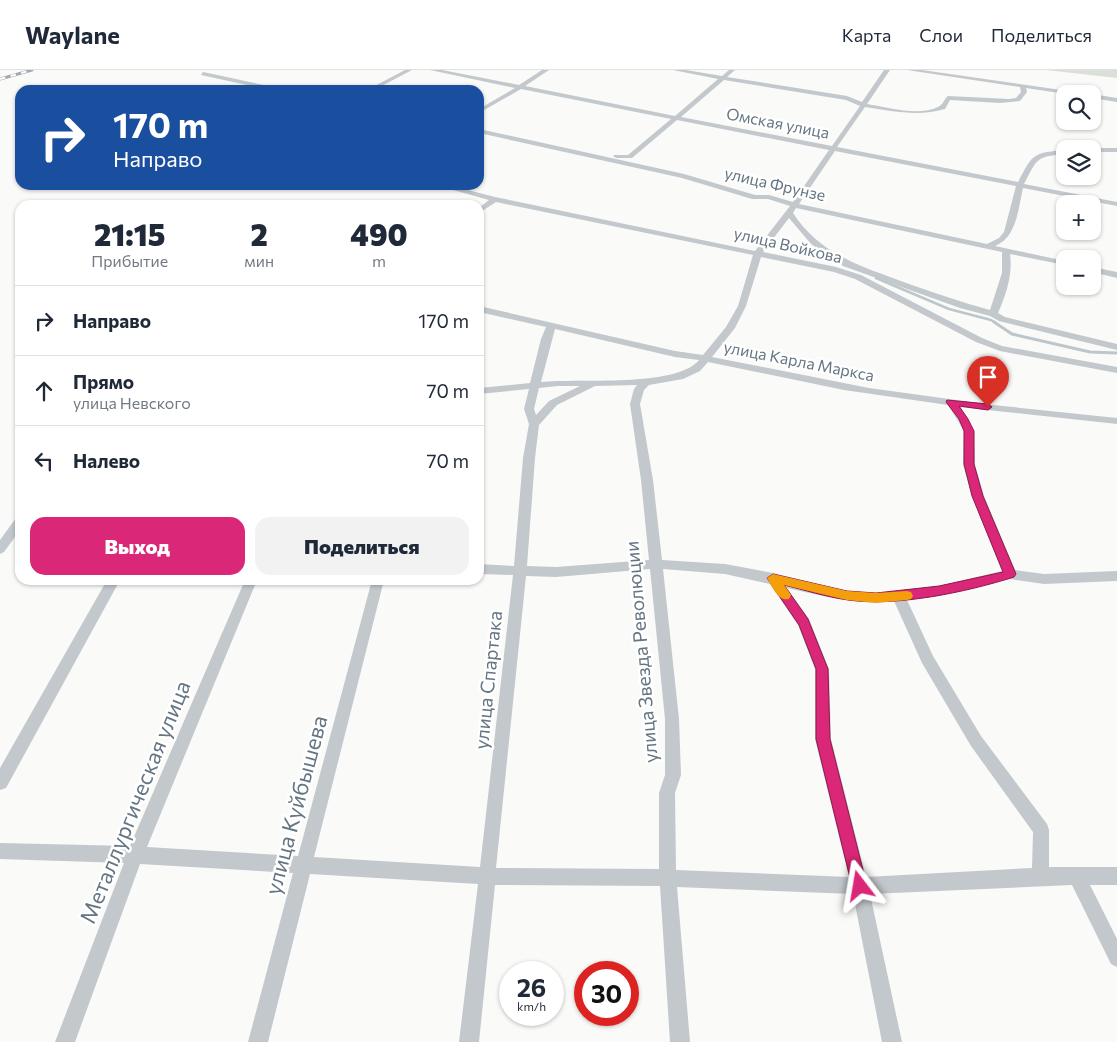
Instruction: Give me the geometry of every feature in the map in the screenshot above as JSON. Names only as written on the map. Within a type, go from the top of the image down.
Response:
[{"type":"street","points":[[380,85],[409,70]]},
{"type":"street","name":"Омская улица","points":[[433,70],[1117,204]]},
{"type":"street","points":[[484,108],[546,70]]},
{"type":"street","points":[[676,70],[847,98],[863,105],[907,112],[929,112],[943,108],[948,98],[957,97],[990,101],[1018,100],[1024,92],[1023,87]]},
{"type":"street","points":[[606,159],[616,156],[630,157],[732,70]]},
{"type":"street","points":[[484,391],[558,383],[646,382],[680,377],[696,369],[730,328],[742,306],[758,253],[791,209],[887,70]]},
{"type":"street","points":[[910,70],[962,73],[1023,87],[1056,91]]},
{"type":"street","points":[[203,74],[255,85]]},
{"type":"street","points":[[1101,97],[1117,100]]},
{"type":"street","name":"улица Фрунзе","points":[[484,132],[684,176],[755,197],[769,197],[791,209],[990,245],[1056,261]]},
{"type":"street","points":[[1101,150],[1117,150]]},
{"type":"street","points":[[990,245],[1002,240],[1008,232],[1020,185],[1036,156],[1056,153]]},
{"type":"street","name":"улица Войкова","points":[[459,190],[836,270],[858,277],[965,334],[1000,348],[1117,370]]},
{"type":"street","points":[[484,207],[495,199]]},
{"type":"street","name":"улица Войкова","points":[[791,209],[797,227],[831,256],[846,264],[963,306],[993,314],[1002,319],[1117,347]]},
{"type":"street","points":[[993,314],[998,302],[1008,257],[1005,249]]},
{"type":"street","points":[[1101,271],[1117,275]]},
{"type":"street","name":"улица Карла Маркса","points":[[484,310],[675,354],[707,358],[813,381],[1057,416],[1117,421]]},
{"type":"street","name":"улица Спартака","points":[[469,1042],[520,572],[529,458],[534,424],[529,409],[546,339],[552,325]]},
{"type":"street","points":[[534,424],[553,403],[594,382]]},
{"type":"street","name":"улица Звезда Революции","points":[[646,382],[639,389],[635,404],[647,480],[672,719],[673,775],[667,793],[668,878],[680,1042]]},
{"type":"street","points":[[951,402],[969,431],[969,464],[978,496],[1010,574]]},
{"type":"street","points":[[0,549],[15,528]]},
{"type":"street","points":[[484,569],[556,572],[656,564],[725,569],[773,578],[847,596],[876,598],[899,597],[939,591],[1010,574],[1044,579],[1117,576]]},
{"type":"street","points":[[773,578],[804,623],[822,669],[823,739],[860,886],[892,1042]]},
{"type":"street","points":[[0,784],[111,585]]},
{"type":"street","name":"Металлургическая улица","points":[[65,1042],[135,855],[249,585]]},
{"type":"street","name":"улица Куйбышева","points":[[258,1042],[377,585]]},
{"type":"street","points":[[899,597],[927,659],[976,741],[1041,830],[1040,864],[1043,876]]},
{"type":"street","points":[[0,851],[135,855],[488,876],[668,878],[860,886],[1043,876],[1117,876]]},
{"type":"street","points":[[1077,876],[1117,958]]},
{"type":"shaded area","points":[[1046,70],[1117,70],[1117,78]]},
{"type":"waterway","points":[[876,278],[949,309],[996,323]]},
{"type":"waterway","points":[[994,322],[1012,334],[1090,352],[1117,353]]},
{"type":"railway","points":[[0,79],[32,70]]},
{"type":"slow traffic","points":[[785,595],[773,578],[847,596],[876,598],[907,596]]},
{"type":"route","points":[[860,886],[823,739],[822,669],[804,623],[773,578],[847,596],[876,598],[899,597],[939,591],[1010,574],[978,496],[969,464],[969,431],[951,402],[988,407]]}]
